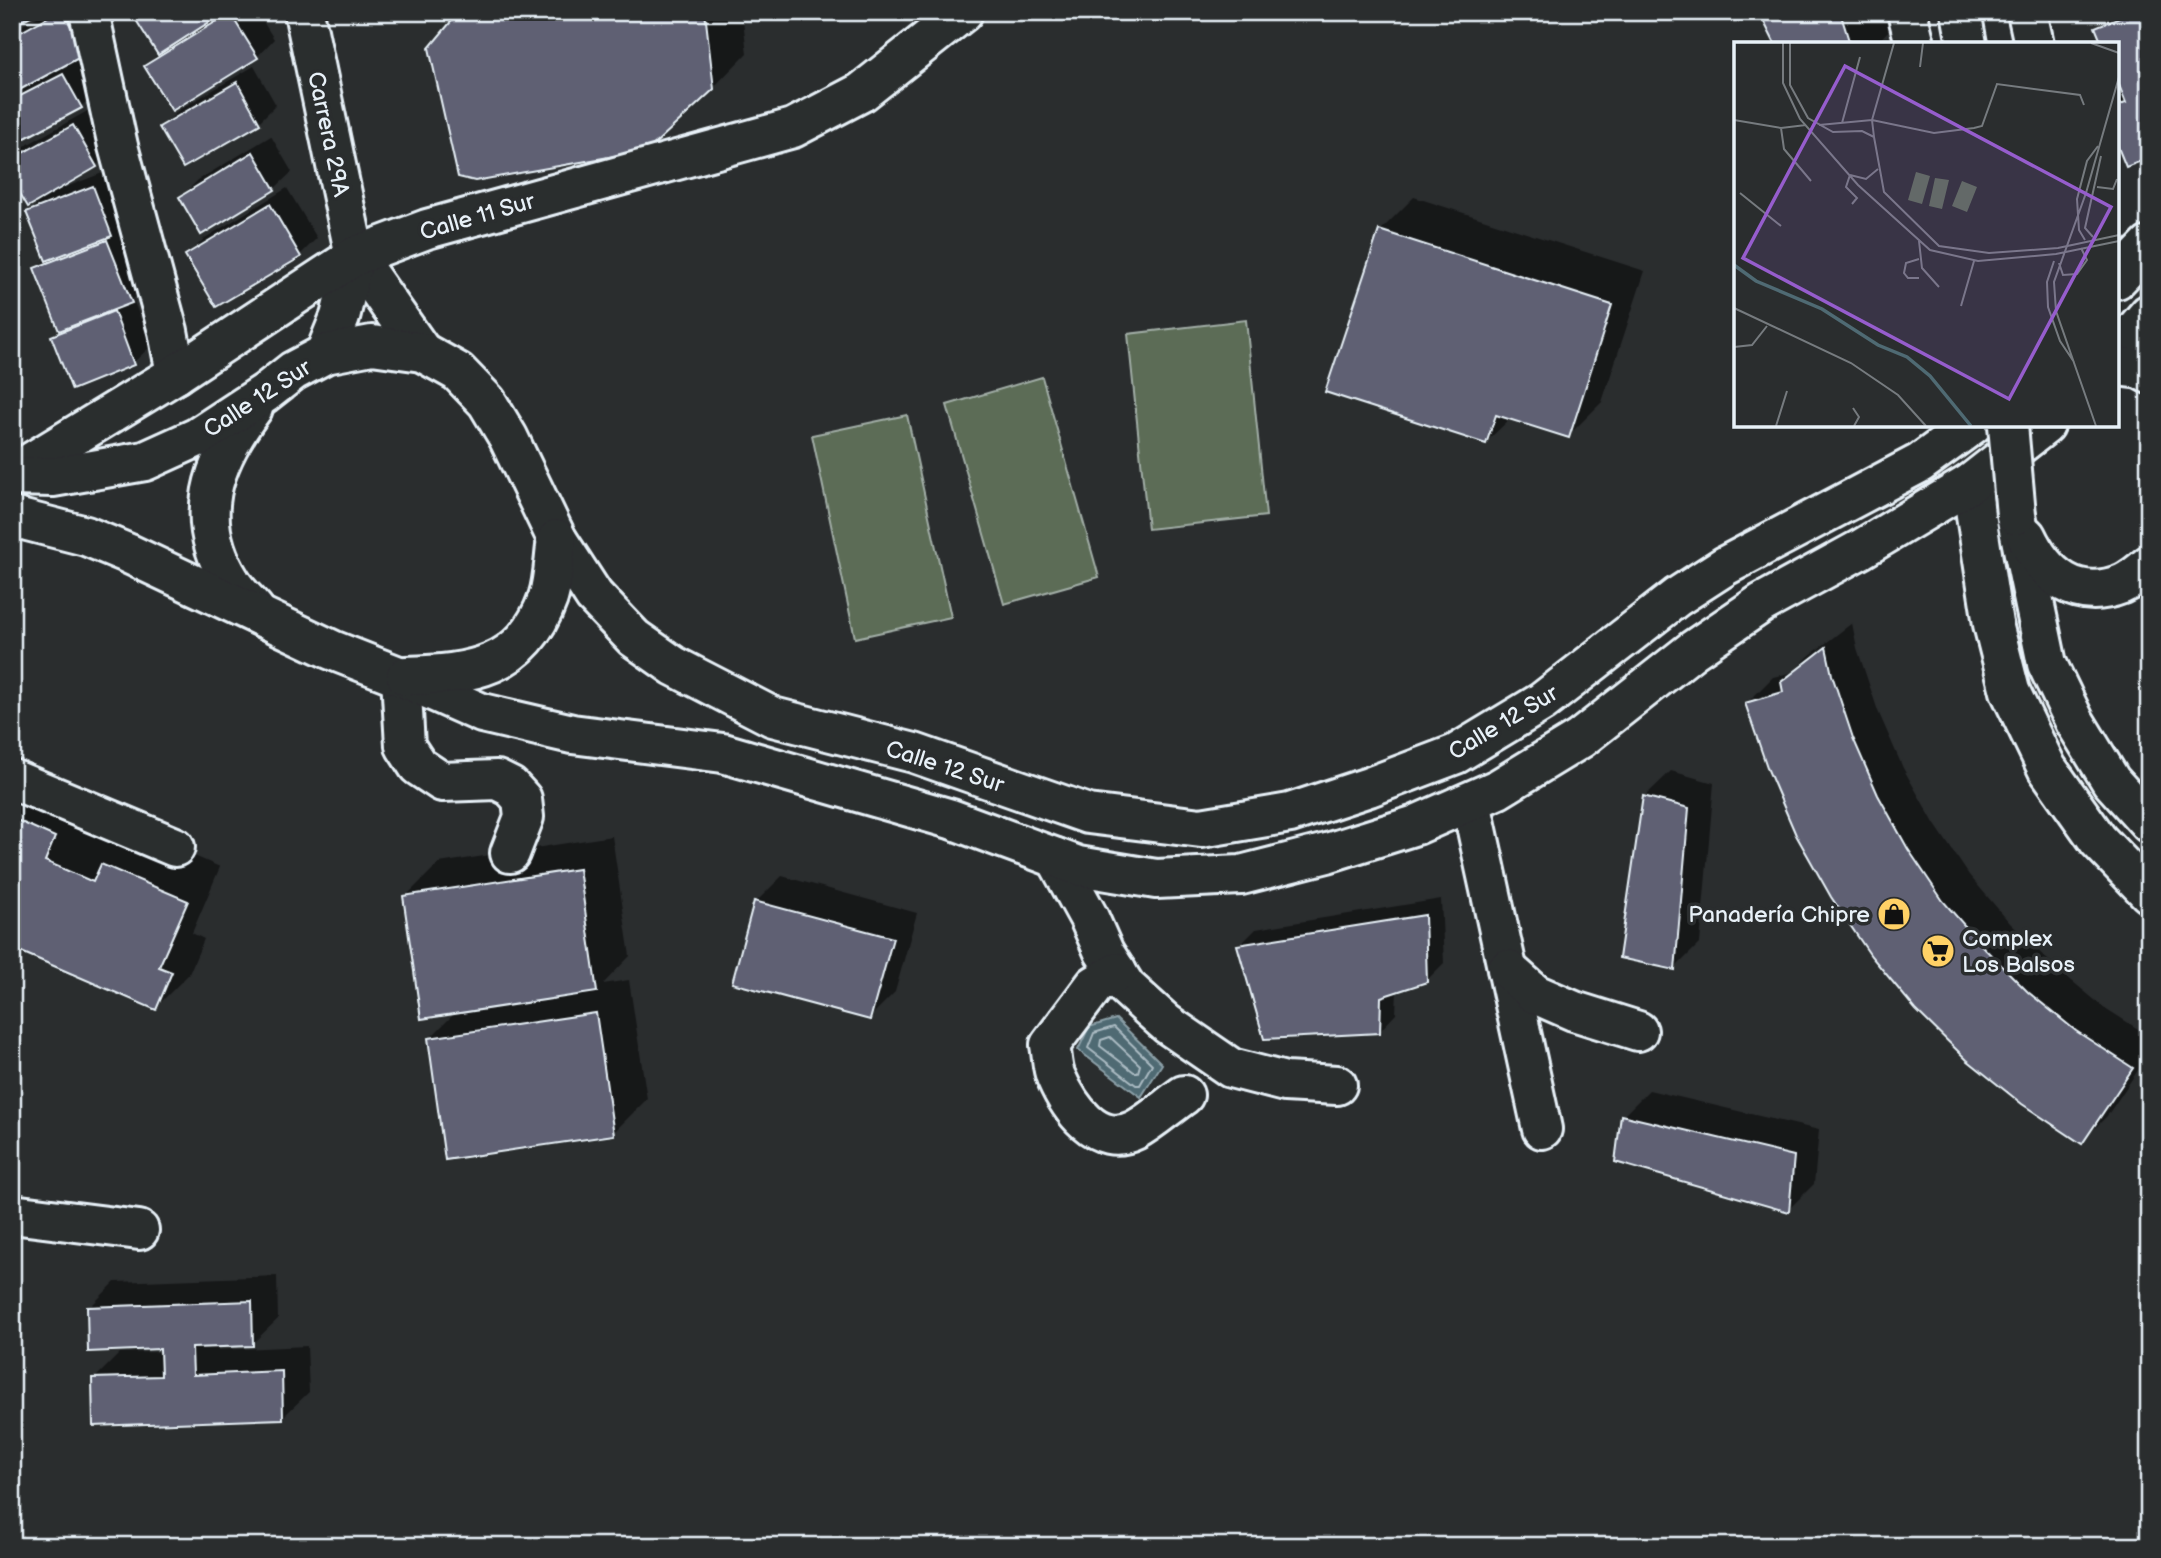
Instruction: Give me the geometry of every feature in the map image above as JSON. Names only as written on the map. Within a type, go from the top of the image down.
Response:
[{"type":"main road","points":[[89,12],[118,146],[168,331],[176,374]]},
{"type":"main road","name":"Carrera 29A","points":[[304,12],[355,256],[422,352]]},
{"type":"main road","name":"Calle 11 Sur","points":[[12,475],[176,374],[355,256],[427,229],[793,128],[862,92],[963,12]]},
{"type":"main road","points":[[1907,12],[1914,42]]},
{"type":"main road","points":[[1961,12],[1966,42]]},
{"type":"main road","points":[[2027,12],[2034,42]]},
{"type":"main road","points":[[2119,276],[2137,248]]},
{"type":"main road","name":"Carrera 29A","points":[[325,354],[340,317],[355,256]]},
{"type":"main road","points":[[2119,349],[2149,314]]},
{"type":"main road","name":"Calle 12 Sur","points":[[12,475],[52,477],[145,461],[198,437],[293,371],[325,354],[372,345],[422,352],[458,372],[488,402],[508,437],[557,539],[594,596],[634,638],[674,666],[773,717],[914,753],[1088,814],[1201,828],[1290,813],[1456,754],[1542,702],[1677,597],[1725,566],[1920,463],[1969,427]]},
{"type":"main road","points":[[2119,366],[2140,369],[2149,374]]},
{"type":"main road","points":[[259,614],[231,582],[214,546],[208,516],[212,482],[232,437],[265,393]]},
{"type":"main road","points":[[2008,427],[2016,515],[2047,664],[2075,722],[2111,781],[2149,823]]},
{"type":"main road","points":[[12,517],[86,536],[332,650],[482,713],[572,734],[723,753],[951,819],[1078,866],[1156,879],[1241,875],[1327,853],[1416,825],[1498,789],[1580,739],[1693,650],[1762,603],[1861,549],[1971,483],[2043,427]]},
{"type":"main road","points":[[1971,483],[1993,624],[2010,691],[2047,768],[2098,840],[2149,892]]},
{"type":"main road","points":[[2016,515],[2031,547],[2054,578],[2082,590],[2104,589],[2124,584],[2149,565]]},
{"type":"main road","points":[[401,677],[465,672],[486,666],[517,648],[535,627],[548,597],[557,539]]},
{"type":"main road","points":[[401,677],[405,746],[418,766],[442,782],[497,780],[511,787],[522,799],[524,817],[510,853]]},
{"type":"main road","points":[[12,779],[175,846]]},
{"type":"main road","points":[[1471,802],[1542,1129]]},
{"type":"main road","points":[[1056,858],[1104,952],[1126,987],[1167,1024],[1231,1068],[1284,1082],[1337,1085]]},
{"type":"main road","points":[[1507,970],[1535,994],[1574,1012],[1638,1031]]},
{"type":"main road","points":[[1116,972],[1095,985],[1050,1045],[1055,1075],[1074,1112],[1094,1129],[1113,1135],[1134,1131],[1184,1095]]},
{"type":"main road","points":[[12,1214],[139,1230]]},
{"type":"green space","points":[[1246,320],[1266,516],[1148,529],[1128,334]]},
{"type":"green space","points":[[1042,377],[1099,577],[1004,604],[947,405]]},
{"type":"green space","points":[[907,415],[951,617],[855,638],[812,435]]},
{"type":"water","points":[[1116,1019],[1162,1064],[1141,1097],[1078,1050],[1089,1027]]},
{"type":"building","points":[[12,12],[38,12],[12,26]]},
{"type":"building","points":[[57,12],[63,12],[86,54],[12,94],[12,37]]},
{"type":"building","points":[[131,12],[225,12],[158,55]]},
{"type":"building","points":[[459,12],[705,12],[714,89],[648,150],[475,181],[458,177],[429,48]]},
{"type":"building","points":[[1759,12],[1840,12],[1849,42],[1774,42]]},
{"type":"building","points":[[2132,12],[2149,12],[2149,158],[2126,167],[2119,150],[2119,105],[2126,103],[2119,85],[2119,42],[2101,42],[2095,27]]},
{"type":"building","points":[[230,13],[258,58],[172,111],[144,66]]},
{"type":"building","points":[[63,74],[82,108],[12,145],[12,100]]},
{"type":"building","points":[[237,82],[260,124],[183,168],[159,127]]},
{"type":"building","points":[[73,125],[97,167],[28,207],[12,180],[12,159]]},
{"type":"building","points":[[253,152],[275,190],[201,235],[179,197]]},
{"type":"building","points":[[93,186],[112,236],[46,261],[26,212]]},
{"type":"building","points":[[270,204],[301,257],[216,307],[185,255]]},
{"type":"building","points":[[1379,230],[1612,305],[1569,438],[1496,415],[1486,444],[1325,392]]},
{"type":"building","points":[[107,240],[132,303],[59,331],[34,268]]},
{"type":"building","points":[[114,311],[134,365],[72,390],[51,336]]},
{"type":"building","points":[[1826,647],[1832,675],[1853,738],[1878,795],[1908,849],[1943,901],[1984,948],[2028,992],[2076,1031],[2133,1068],[2082,1144],[2022,1104],[1967,1060],[1916,1010],[1871,956],[1831,897],[1796,835],[1768,770],[1745,703],[1783,692],[1781,682]]},
{"type":"building","points":[[1643,796],[1689,808],[1675,970],[1619,958]]},
{"type":"building","points":[[12,818],[55,837],[45,861],[93,882],[101,864],[188,901],[159,967],[172,972],[156,1010],[12,948]]},
{"type":"building","points":[[579,869],[597,992],[421,1019],[403,896]]},
{"type":"building","points":[[754,901],[893,938],[870,1020],[732,983]]},
{"type":"building","points":[[1425,915],[1427,982],[1381,997],[1380,1033],[1264,1039],[1237,945]]},
{"type":"building","points":[[596,1013],[614,1135],[445,1160],[428,1038]]},
{"type":"building","points":[[1621,1115],[1794,1156],[1789,1212],[1615,1162]]},
{"type":"building","points":[[252,1301],[253,1346],[192,1348],[193,1375],[282,1371],[283,1419],[93,1426],[92,1378],[161,1376],[160,1349],[88,1352],[87,1307]]},
{"type":"place","name":"Panadería Chipre","points":[[1894,914]]},
{"type":"place","name":"Complex Los Balsos","points":[[1938,951]]}]
